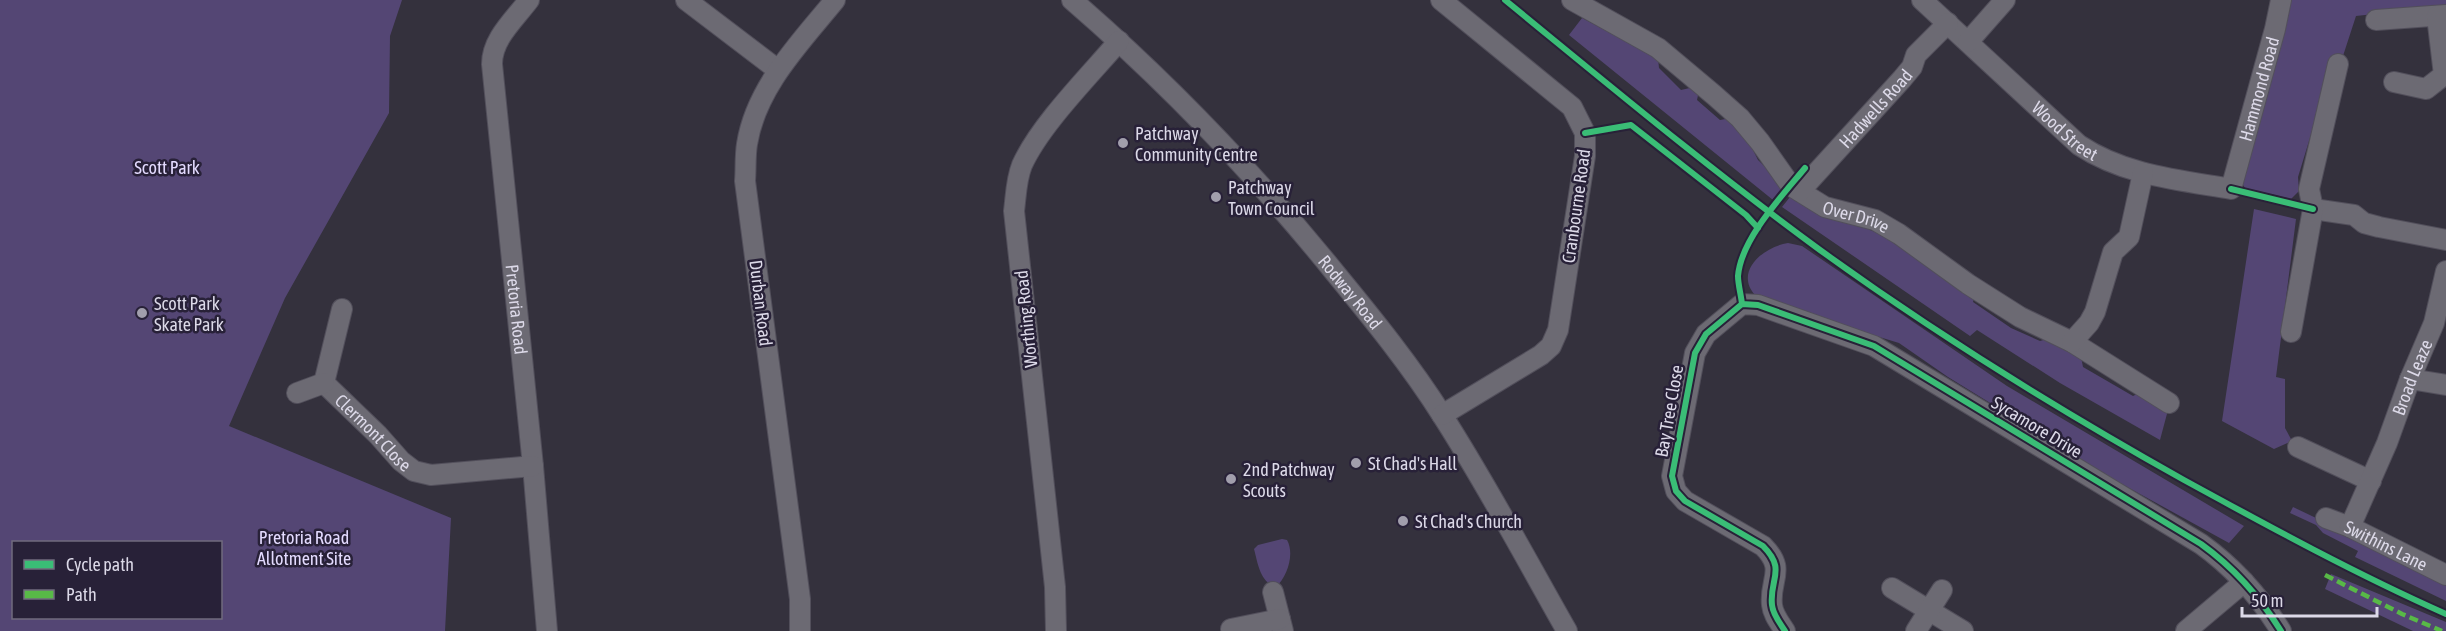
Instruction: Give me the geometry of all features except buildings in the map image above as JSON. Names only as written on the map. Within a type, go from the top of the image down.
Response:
[{"type":"street","name":"Pretoria Road","points":[[529,0],[496,43],[492,53],[492,64],[533,466],[547,631]]},
{"type":"street","points":[[686,0],[778,70]]},
{"type":"street","name":"Durban Road","points":[[800,631],[800,599],[745,181],[747,144],[759,105],[778,70],[835,0]]},
{"type":"street","name":"Rodway Road","points":[[1072,0],[1119,40],[1203,125],[1306,237],[1361,304],[1442,415],[1567,631]]},
{"type":"street","name":"Cranbourne Road","points":[[1441,0],[1572,107],[1585,133],[1585,156],[1558,330],[1551,346],[1530,363],[1442,415]]},
{"type":"street","name":"Over Drive","points":[[1572,0],[1658,48],[1714,95],[1740,118],[1791,186],[1825,207],[1875,220],[2020,317],[2072,342],[2169,403]]},
{"type":"street","name":"Wood Street","points":[[1922,0],[2079,145],[2111,164],[2143,173],[2231,189],[2234,177]]},
{"type":"street","points":[[1968,42],[2005,0]]},
{"type":"street","name":"Hammond Road","points":[[2234,177],[2281,0]]},
{"type":"street","points":[[2376,20],[2441,16],[2444,75],[2426,89],[2394,82]]},
{"type":"street","name":"Hadwells Road","points":[[1800,191],[1902,79],[1912,67],[1916,56],[1948,23]]},
{"type":"street","name":"Worthing Road","points":[[1056,631],[1055,587],[1014,211],[1016,187],[1022,167],[1048,125],[1119,40]]},
{"type":"street","points":[[2291,332],[2313,208],[2309,189],[2338,64]]},
{"type":"street","points":[[2072,342],[2089,323],[2095,312],[2113,252],[2129,237],[2143,173]]},
{"type":"street","points":[[2313,208],[2354,215],[2364,223],[2379,227],[2446,240]]},
{"type":"street","name":"Broad Leaze","points":[[2350,526],[2371,481],[2434,322],[2446,271]]},
{"type":"street","name":"Sycamore Drive","points":[[1742,304],[1758,305],[1874,346],[2201,544],[2223,560],[2244,582],[2282,631]]},
{"type":"street","name":"Bay Tree Close","points":[[1742,304],[1706,334],[1695,353],[1672,477],[1676,491],[1685,501],[1763,546],[1770,553],[1775,561],[1777,574],[1772,607],[1785,631]]},
{"type":"street","name":"Clermont Close","points":[[324,382],[342,309]]},
{"type":"street","points":[[2410,379],[2446,386]]},
{"type":"street","name":"Clermont Close","points":[[324,382],[401,461],[414,471],[431,475],[533,466]]},
{"type":"street","name":"Clermont Close","points":[[297,393],[324,382]]},
{"type":"street","points":[[2298,447],[2371,481]]},
{"type":"street","name":"Swithins Lane","points":[[2326,518],[2350,526],[2446,575]]},
{"type":"street","points":[[2186,631],[2244,582]]},
{"type":"street","points":[[1892,588],[1963,631]]},
{"type":"street","points":[[1917,631],[1942,590]]},
{"type":"street","points":[[1232,629],[1282,625],[1273,592]]},
{"type":"green space","name":"Scott Park","points":[[0,0],[402,0],[390,36],[389,113],[285,298],[229,426],[451,518],[445,631],[0,631]]},
{"type":"green space","points":[[2288,0],[2446,0],[2446,6],[2356,16],[2342,59],[2330,59],[2316,118],[2298,177],[2299,191],[2291,199],[2245,188],[2240,180]]},
{"type":"green space","points":[[1582,18],[1658,58],[1659,68],[1681,90],[1694,87],[1699,91],[1697,100],[1720,120],[1731,118],[1749,142],[1758,160],[1784,185],[1773,200],[1569,35]]},
{"type":"green space","points":[[1794,192],[1868,223],[1870,230],[1884,235],[1975,292],[1973,302],[2011,328],[2040,341],[2050,338],[2081,357],[2083,367],[2133,396],[2139,393],[2168,410],[2160,440],[2060,383],[1977,330],[1970,336],[1782,207]]},
{"type":"green space","points":[[2254,209],[2296,219],[2276,377],[2285,379],[2285,428],[2292,441],[2274,449],[2222,421]]},
{"type":"green space","points":[[1788,243],[1802,246],[2007,386],[2244,526],[2229,543],[2120,483],[1948,377],[1899,343],[1762,301],[1748,283],[1748,274],[1752,265],[1767,251]]},
{"type":"green space","points":[[2293,507],[2446,580],[2446,601],[2355,557],[2358,551],[2323,533],[2316,525],[2290,513]]},
{"type":"green space","points":[[1282,539],[1287,540],[1290,558],[1289,565],[1276,587],[1263,577],[1254,549],[1258,545]]},
{"type":"green space","points":[[2331,574],[2446,622],[2446,631],[2413,631],[2325,589]]},
{"type":"marked path","points":[[2325,575],[2402,614],[2442,631]]},
{"type":"cycle path","points":[[1505,0],[1740,190],[1820,250],[1953,341],[2044,399],[2184,480],[2281,533],[2446,614]]},
{"type":"cycle path","points":[[1585,133],[1631,125],[1746,215],[1758,228]]},
{"type":"cycle path","points":[[1742,304],[1738,276],[1746,247],[1774,205],[1805,168]]},
{"type":"cycle path","points":[[2231,189],[2313,209]]},
{"type":"cycle path","points":[[1742,304],[1758,305],[1874,346],[2201,544],[2245,583],[2281,631]]},
{"type":"cycle path","points":[[1742,304],[1706,334],[1695,353],[1672,476],[1676,491],[1685,501],[1763,546],[1770,554],[1776,568],[1772,596],[1773,609],[1785,631]]},
{"type":"place","name":"Patchway Community Centre","points":[[1123,143]]},
{"type":"place","name":"Patchway Town Council","points":[[1216,197]]},
{"type":"place","name":"Scott Park Skate Park","points":[[142,313]]},
{"type":"place","name":"St Chad's Hall","points":[[1356,463]]},
{"type":"place","name":"2nd Patchway Scouts","points":[[1231,479]]},
{"type":"place","name":"St Chad's Church","points":[[1403,521]]},
{"type":"park label","name":"Pretoria Road Allotment Site","points":[[304,547]]}]
